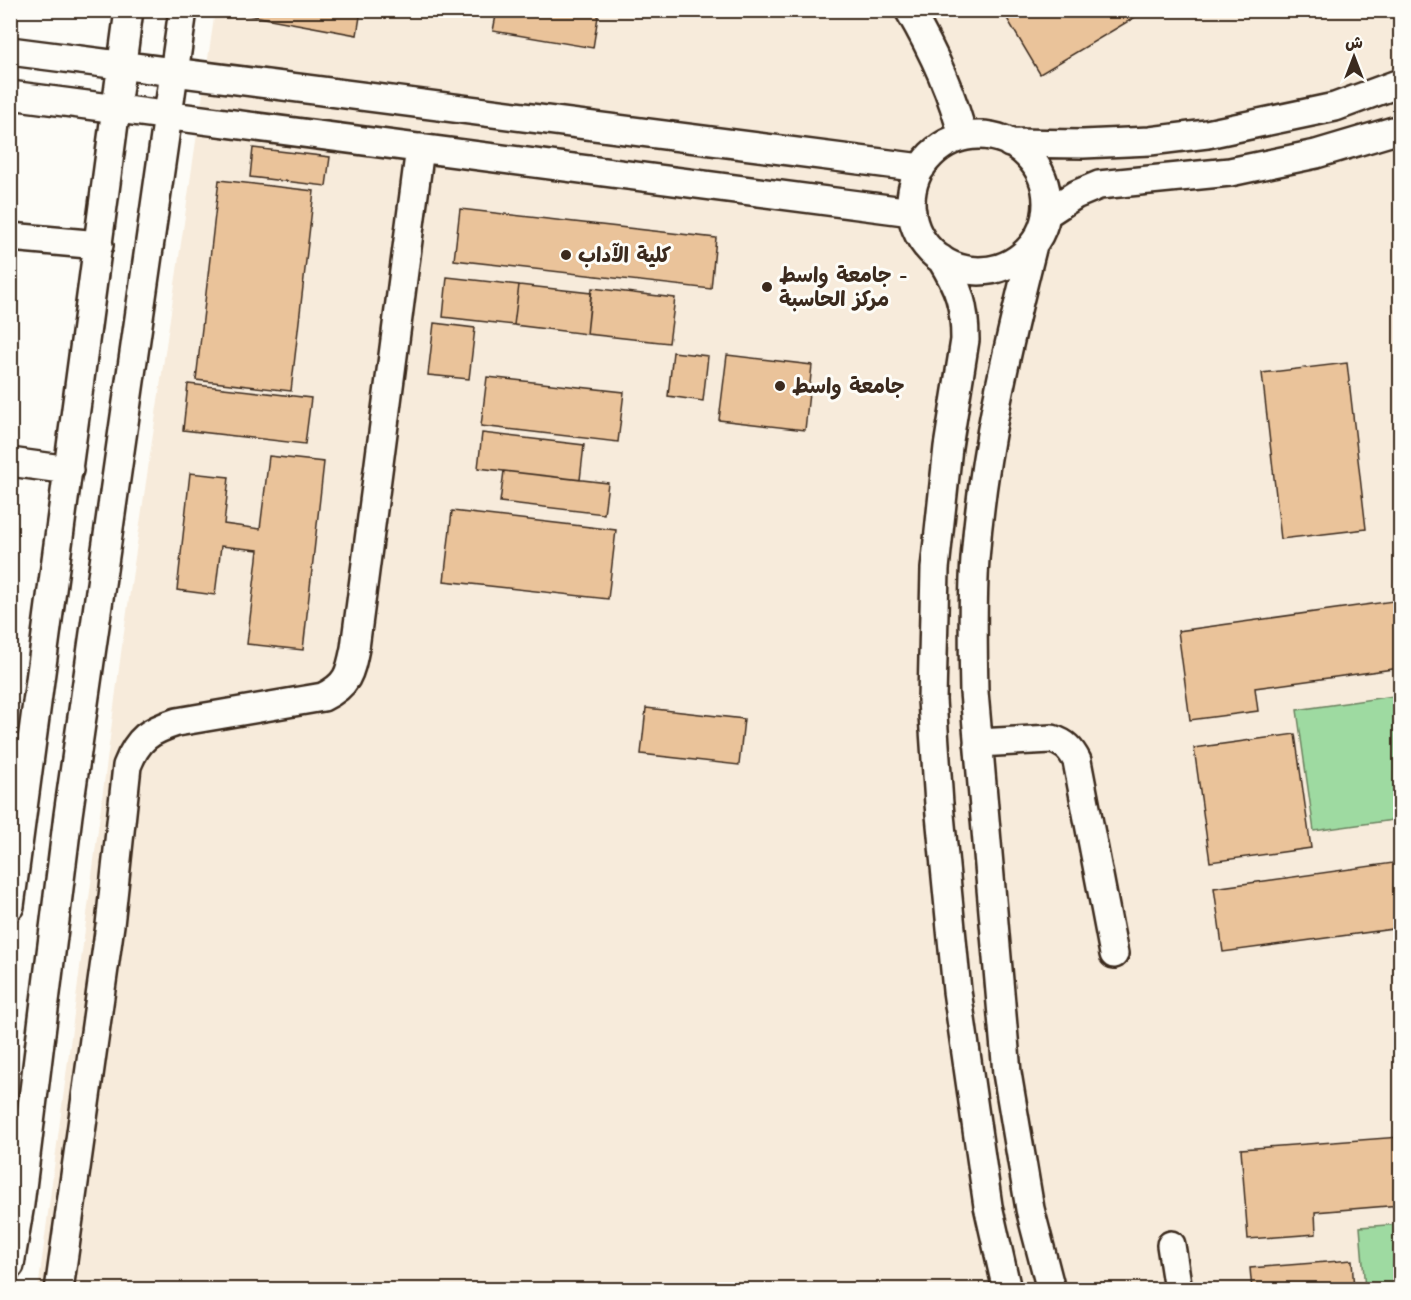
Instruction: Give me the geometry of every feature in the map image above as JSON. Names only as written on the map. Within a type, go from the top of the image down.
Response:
[{"type":"street","points":[[10,906],[17,813],[69,470],[118,109],[129,10]]},
{"type":"street","points":[[10,1265],[20,1204],[68,815],[183,10]]},
{"type":"street","points":[[909,10],[930,45],[943,74],[963,137]]},
{"type":"street","points":[[10,51],[921,168]]},
{"type":"street","points":[[1010,143],[1083,144],[1150,141],[1207,134],[1335,107],[1401,83]]},
{"type":"street","points":[[306,133],[311,90]]},
{"type":"street","points":[[10,95],[912,212]]},
{"type":"street","points":[[1046,214],[1074,195],[1099,185],[1230,172],[1316,154],[1401,129]]},
{"type":"street","points":[[1006,1290],[988,1206],[957,991],[939,804],[932,700],[934,593],[939,524],[948,447],[965,340],[965,322],[960,293],[955,281],[918,233],[911,201],[914,184],[921,168],[931,155],[945,145],[963,137],[977,135],[994,137],[1010,143],[1024,153],[1035,165],[1043,180],[1047,197],[1046,214],[1033,245],[1008,345],[990,437],[975,560],[973,629],[974,692],[1007,1073],[1030,1209],[1051,1290]]},
{"type":"street","points":[[59,1290],[108,936],[127,766],[138,744],[161,727],[194,719],[323,697],[334,692],[348,677],[356,636],[420,148]]},
{"type":"street","points":[[10,237],[99,245]]},
{"type":"street","points":[[940,259],[956,267],[990,270],[1006,266],[1033,245]]},
{"type":"street","points":[[10,462],[69,470]]},
{"type":"street","points":[[978,743],[1052,739],[1061,742],[1072,751],[1077,760],[1114,954]]},
{"type":"street","points":[[1171,1245],[1178,1290]]},
{"type":"shaded area","name":"جامعة واسط","points":[[215,11],[1400,11],[1400,1289],[38,1290],[121,653]]},
{"type":"green space","points":[[1400,695],[1400,819],[1314,831],[1297,710]]},
{"type":"green space","points":[[1400,1224],[1400,1289],[1365,1289],[1360,1227]]},
{"type":"building","points":[[221,10],[361,10],[357,35]]},
{"type":"building","points":[[497,10],[599,10],[593,48],[493,31]]},
{"type":"building","points":[[1002,10],[1147,10],[1040,74]]},
{"type":"building","points":[[253,148],[330,157],[326,186],[250,177]]},
{"type":"building","points":[[219,180],[314,191],[291,391],[196,380]]},
{"type":"building","points":[[460,209],[716,238],[711,289],[454,260]]},
{"type":"building","points":[[447,277],[519,285],[514,325],[443,317]]},
{"type":"building","points":[[519,285],[591,293],[587,334],[514,325]]},
{"type":"building","points":[[592,288],[675,298],[669,343],[587,334]]},
{"type":"building","points":[[434,323],[475,328],[469,379],[428,375]]},
{"type":"building","points":[[673,352],[708,356],[703,401],[668,396]]},
{"type":"building","points":[[727,355],[812,365],[805,430],[719,420]]},
{"type":"building","points":[[1347,363],[1366,529],[1281,539],[1262,373]]},
{"type":"building","points":[[487,377],[624,392],[618,442],[481,426]]},
{"type":"building","points":[[188,384],[311,398],[305,444],[183,430]]},
{"type":"building","points":[[482,433],[584,445],[580,480],[478,468]]},
{"type":"building","points":[[269,456],[324,462],[303,650],[247,644],[258,550],[221,546],[215,595],[177,590],[190,473],[229,477],[224,524],[260,529]]},
{"type":"building","points":[[504,471],[608,483],[604,514],[500,502]]},
{"type":"building","points":[[452,511],[616,530],[608,599],[444,581]]},
{"type":"building","points":[[1400,600],[1400,668],[1255,688],[1258,711],[1190,720],[1178,631]]},
{"type":"building","points":[[646,708],[744,719],[739,765],[641,754]]},
{"type":"building","points":[[1295,734],[1311,848],[1210,862],[1194,748]]},
{"type":"building","points":[[1400,862],[1400,928],[1223,952],[1214,888]]},
{"type":"building","points":[[1400,1137],[1400,1205],[1315,1212],[1316,1234],[1248,1239],[1241,1149]]},
{"type":"building","points":[[1352,1260],[1354,1290],[1252,1290],[1250,1268]]},
{"type":"place","name":"كلية الآداب","points":[[566,255]]},
{"type":"place","name":"جامعة واسط - مركز الحاسبة","points":[[767,287]]},
{"type":"place","name":"جامعة واسط","points":[[780,386]]}]
